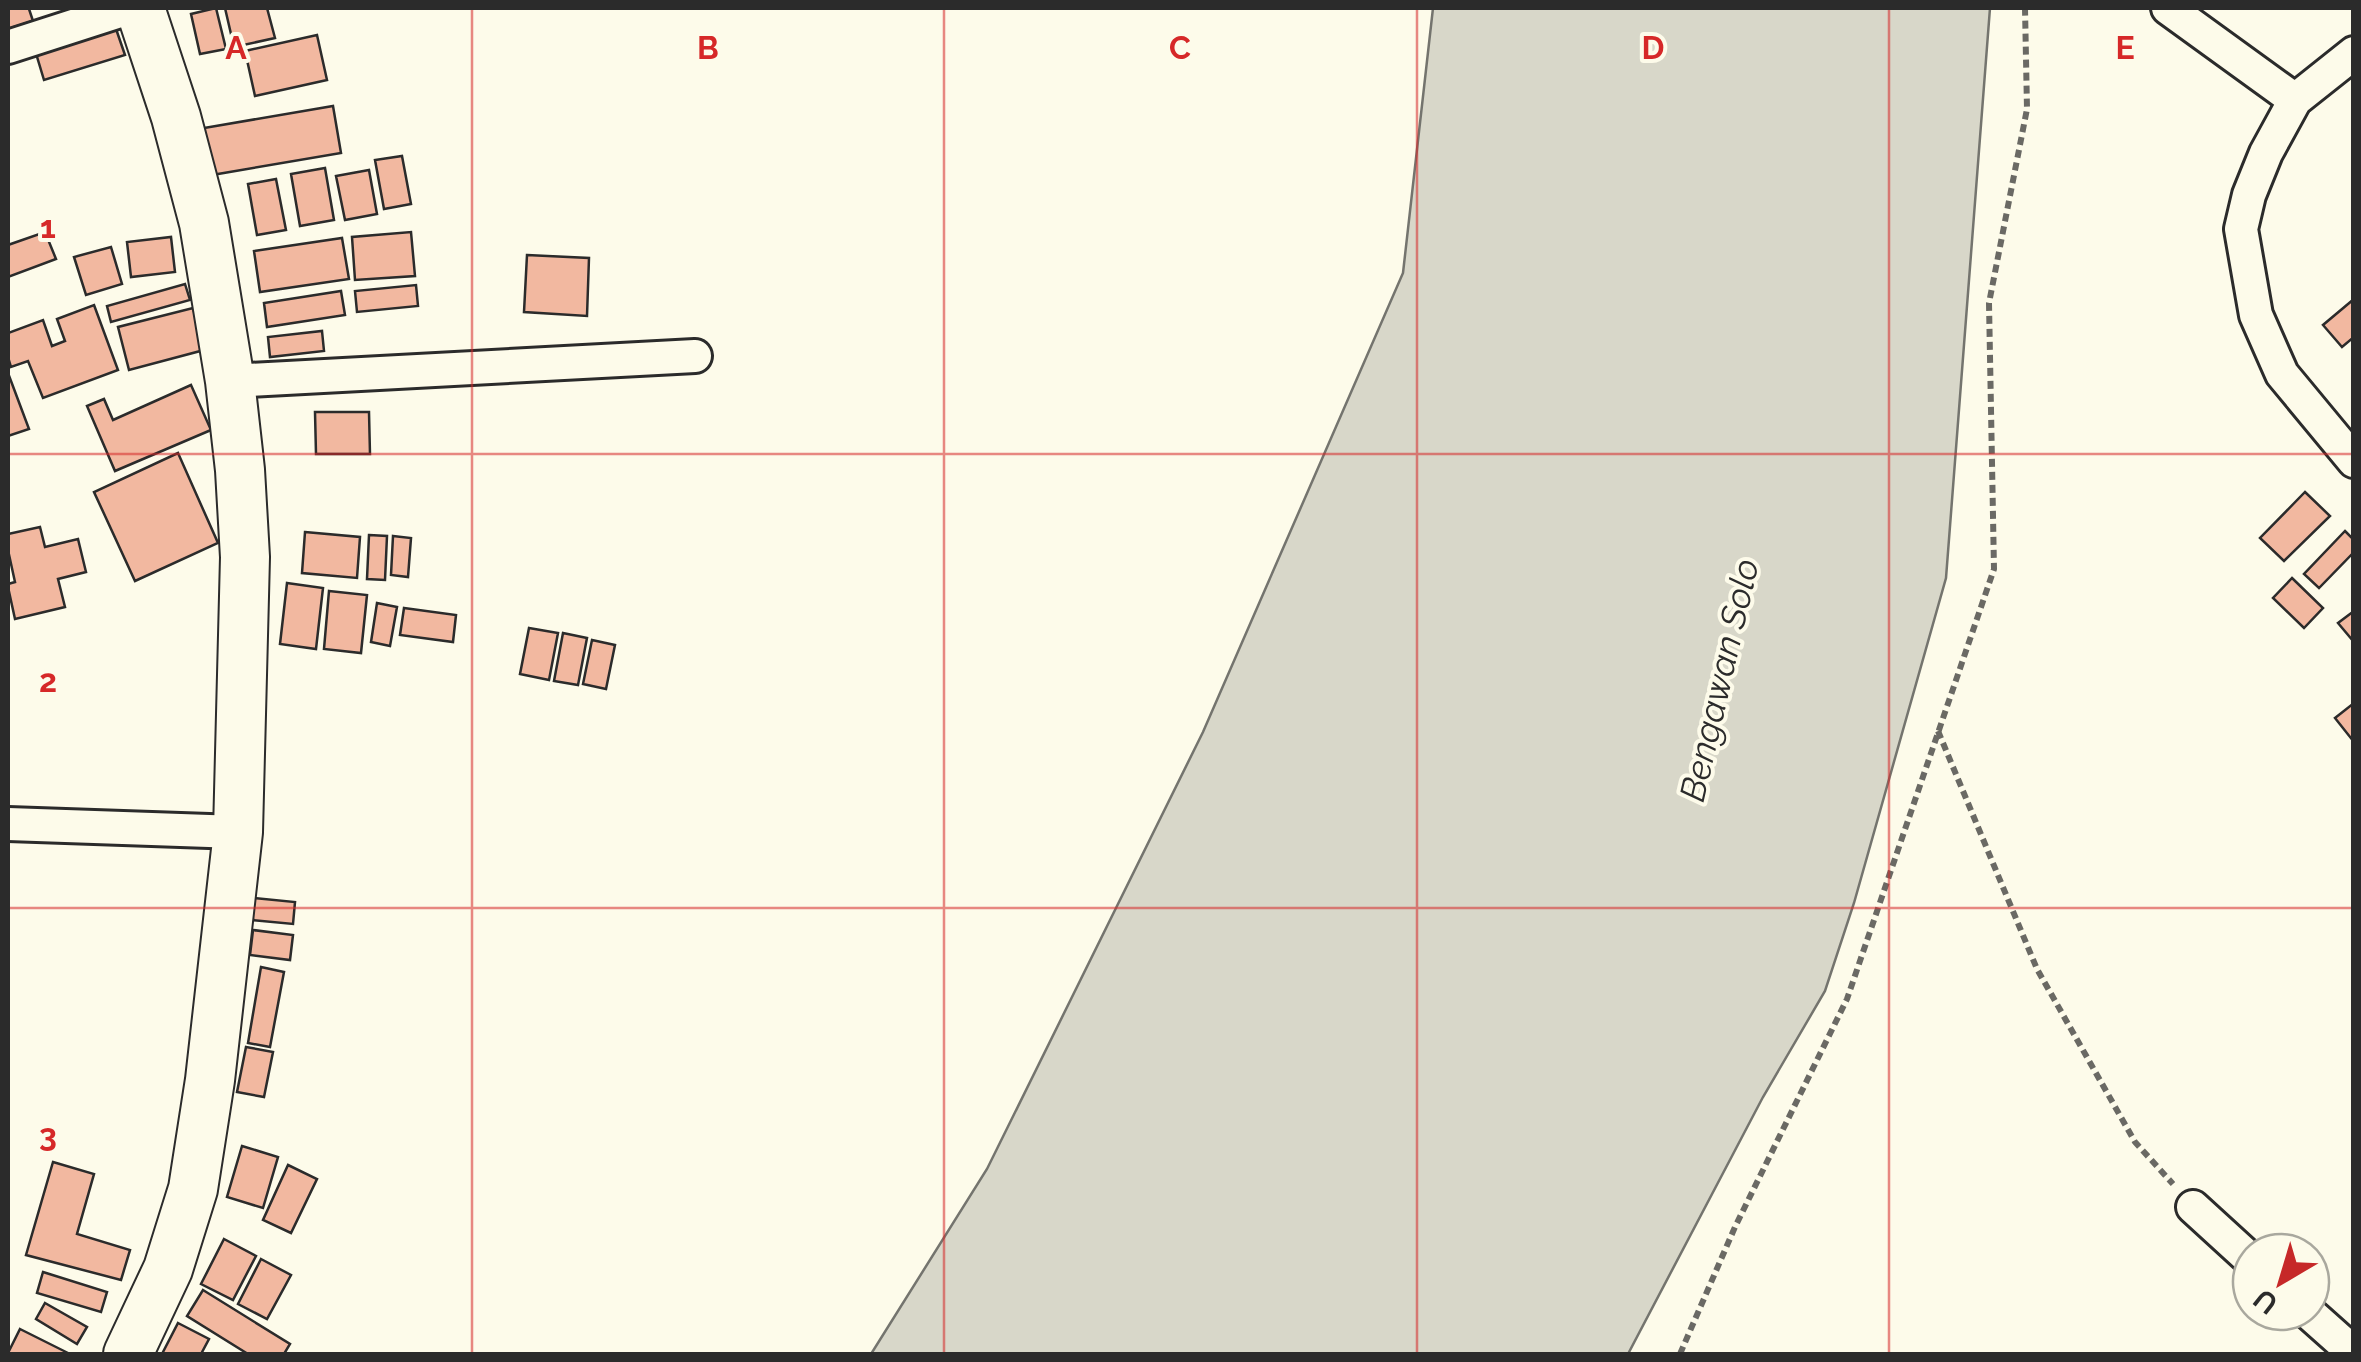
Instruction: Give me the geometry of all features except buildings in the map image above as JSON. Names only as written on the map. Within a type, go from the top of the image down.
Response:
[{"type":"street","points":[[8,47],[129,8]]},
{"type":"street","points":[[128,1354],[168,1269],[193,1189],[210,1080],[238,832],[244,556],[230,381],[204,223],[176,116],[140,8]]},
{"type":"street","points":[[2168,8],[2295,100]]},
{"type":"street","points":[[2354,53],[2295,100],[2266,154],[2249,195],[2241,229],[2256,314],[2282,374],[2354,461]]},
{"type":"street","points":[[230,381],[695,356]]},
{"type":"street","points":[[8,824],[238,832]]},
{"type":"street","points":[[2193,1207],[2231,1242]]},
{"type":"street","points":[[2330,1332],[2354,1353]]},
{"type":"path","points":[[1680,1354],[1735,1227],[1847,999],[1994,570],[1989,303],[2027,109],[2025,8]]},
{"type":"path","points":[[1938,730],[2037,969],[2136,1142],[2193,1207]]},
{"type":"water","name":"Bengawan Solo","points":[[1433,8],[1990,8],[1946,578],[1854,903],[1825,991],[1763,1097],[1628,1354],[871,1354],[987,1169],[1203,732],[1403,273]]}]
